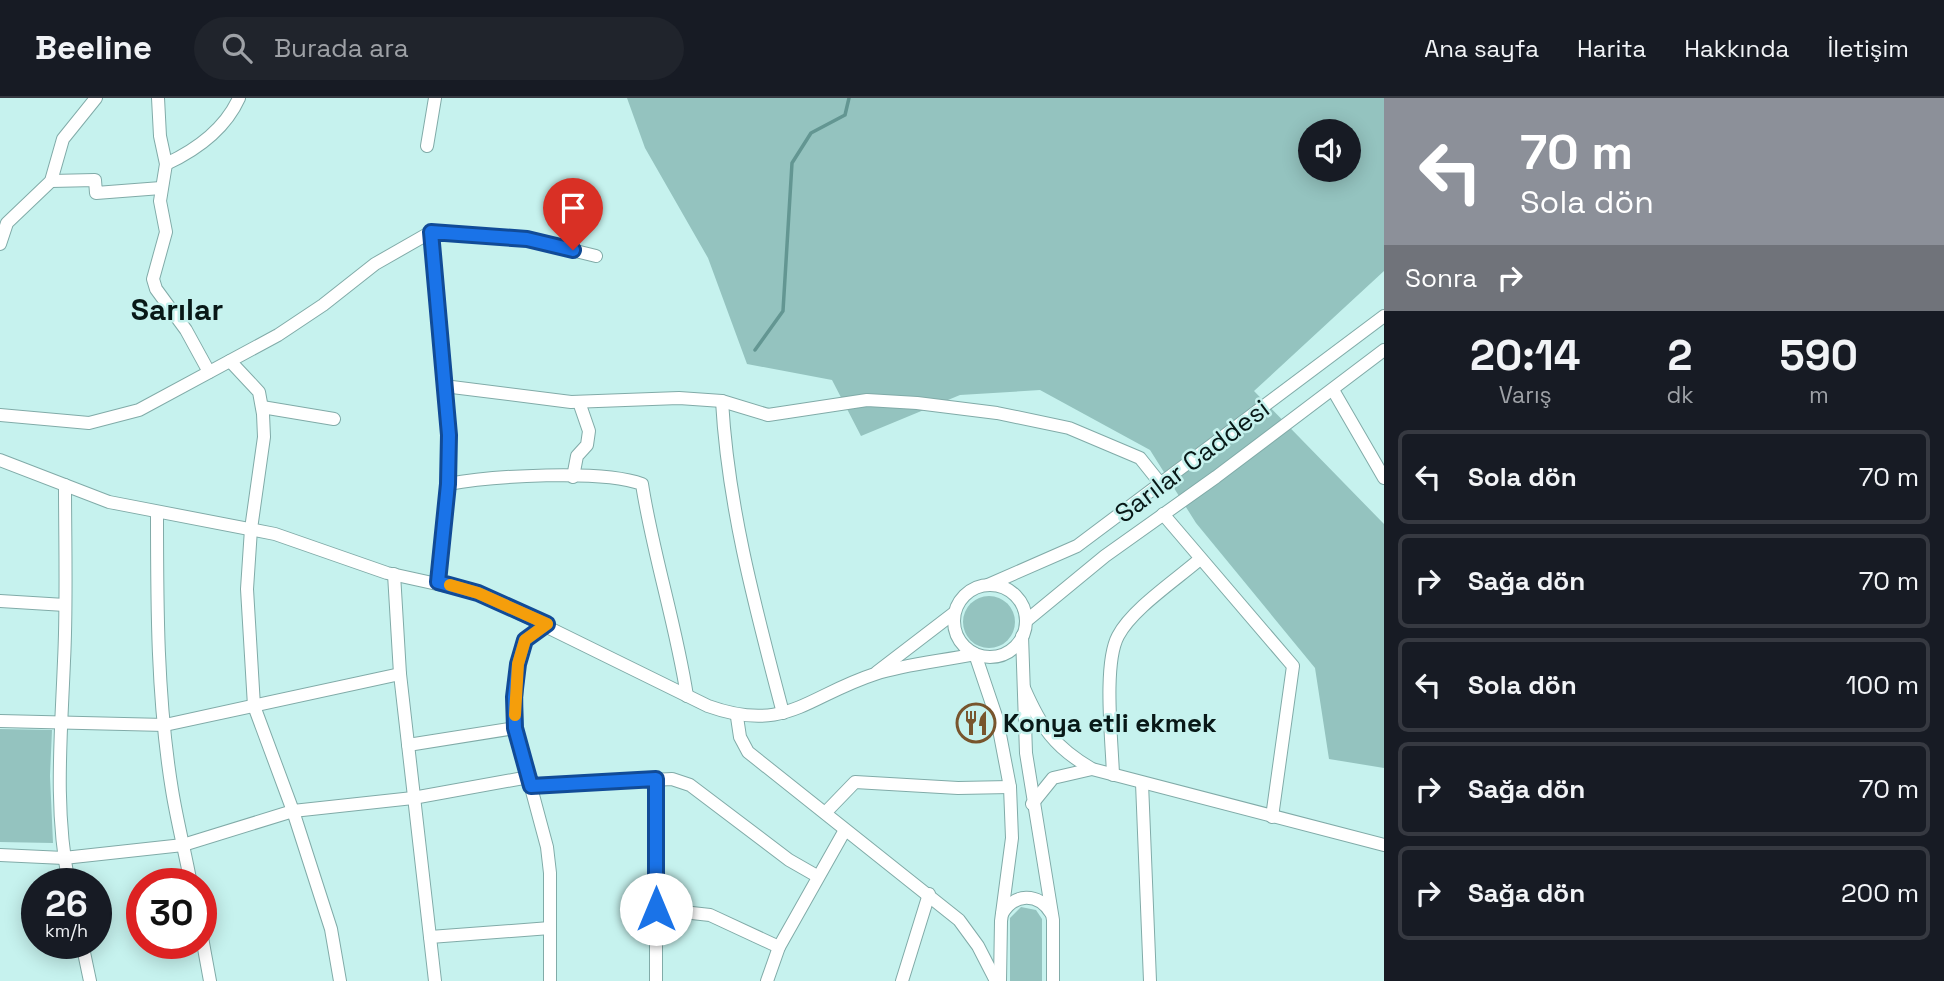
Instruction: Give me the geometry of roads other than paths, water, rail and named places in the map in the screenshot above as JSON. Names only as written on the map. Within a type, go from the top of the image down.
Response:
[{"type":"street","points":[[0,244],[3,220],[51,181],[63,139],[96,98]]},
{"type":"street","points":[[158,98],[160,136],[166,164],[160,201],[166,232],[153,279],[156,289],[186,330],[209,372]]},
{"type":"street","points":[[166,164],[190,153],[217,129],[233,111],[239,98]]},
{"type":"street","points":[[427,146],[435,98]]},
{"type":"street","points":[[51,181],[95,180],[96,193],[161,188]]},
{"type":"street","points":[[0,415],[89,423],[139,410],[289,328],[323,306],[375,264],[431,232],[527,239],[596,256]]},
{"type":"street","points":[[431,232],[449,435],[448,484],[438,582]]},
{"type":"street","name":"Sarılar Caddesi","points":[[874,674],[954,613],[966,593],[1077,547],[1384,316]]},
{"type":"street","name":"Sarılar Caddesi","points":[[1026,621],[1105,555],[1384,350]]},
{"type":"street","points":[[230,361],[259,391],[262,407],[264,437],[251,529],[247,589],[254,706],[293,811],[331,929],[340,981]]},
{"type":"street","points":[[444,386],[579,402],[679,398],[722,401],[768,415],[867,400],[917,403],[997,414],[1069,428],[1140,458],[1160,483]]},
{"type":"street","points":[[1333,390],[1384,478]]},
{"type":"street","points":[[722,401],[724,442],[743,557],[783,713]]},
{"type":"street","points":[[573,477],[577,456],[587,444],[589,431],[579,402]]},
{"type":"street","points":[[262,407],[334,419]]},
{"type":"street","points":[[0,460],[109,502],[251,529],[300,542],[394,574],[478,593],[547,624],[687,696],[737,717],[740,737],[748,752],[959,920],[998,981]]},
{"type":"street","points":[[448,484],[486,478],[573,477],[642,484],[648,525],[679,648],[687,696]]},
{"type":"street","points":[[65,485],[65,605],[59,723],[59,812],[66,868]]},
{"type":"street","points":[[157,513],[157,596],[165,725],[172,790],[188,868]]},
{"type":"street","points":[[1163,514],[1293,666],[1272,817]]},
{"type":"street","points":[[1113,775],[1111,661],[1115,643],[1128,622],[1200,559]]},
{"type":"street","points":[[394,574],[400,674],[435,981]]},
{"type":"street","points":[[988,585],[999,586],[1019,600],[1026,621],[1022,636],[1025,742],[1032,804],[1053,920],[1053,981]]},
{"type":"street","points":[[0,601],[65,605]]},
{"type":"street","points":[[954,613],[957,638],[975,654],[997,719],[1010,787],[1012,838],[1000,921],[998,981]]},
{"type":"street","points":[[547,624],[525,640],[518,664],[515,728],[547,847],[550,981]]},
{"type":"street","name":"Sarılar Caddesi","points":[[737,717],[766,717],[783,713],[874,674],[975,654],[997,657],[1016,646],[1022,636]]},
{"type":"street","points":[[0,722],[165,725],[400,674]]},
{"type":"street","points":[[1024,688],[1037,717],[1054,741],[1065,754],[1092,769],[1384,845]]},
{"type":"street","points":[[408,746],[515,728]]},
{"type":"street","points":[[1032,804],[1053,778],[1092,769]]},
{"type":"street","points":[[656,779],[656,981]]},
{"type":"street","points":[[0,855],[64,858],[183,845],[293,811],[413,798],[530,781],[672,779],[690,785],[789,860],[817,876]]},
{"type":"street","points":[[826,812],[855,782],[958,788],[1010,787]]},
{"type":"street","points":[[1142,783],[1150,981]]},
{"type":"street","points":[[767,981],[779,947],[845,831]]},
{"type":"street","points":[[902,981],[929,894]]},
{"type":"street","points":[[1000,921],[1014,900],[1031,897],[1046,905],[1053,920]]},
{"type":"street","points":[[656,909],[710,915],[779,947]]},
{"type":"street","points":[[430,937],[550,928]]},
{"type":"street","points":[[85,959],[90,981]]},
{"type":"street","points":[[206,959],[210,981]]},
{"type":"waterway","points":[[755,350],[783,311],[792,163],[811,133],[845,115],[849,98]]},
{"type":"place","name":"Konya etli ekmek","points":[[976,723]]},
{"type":"district","name":"Sarılar","points":[[177,310]]}]
